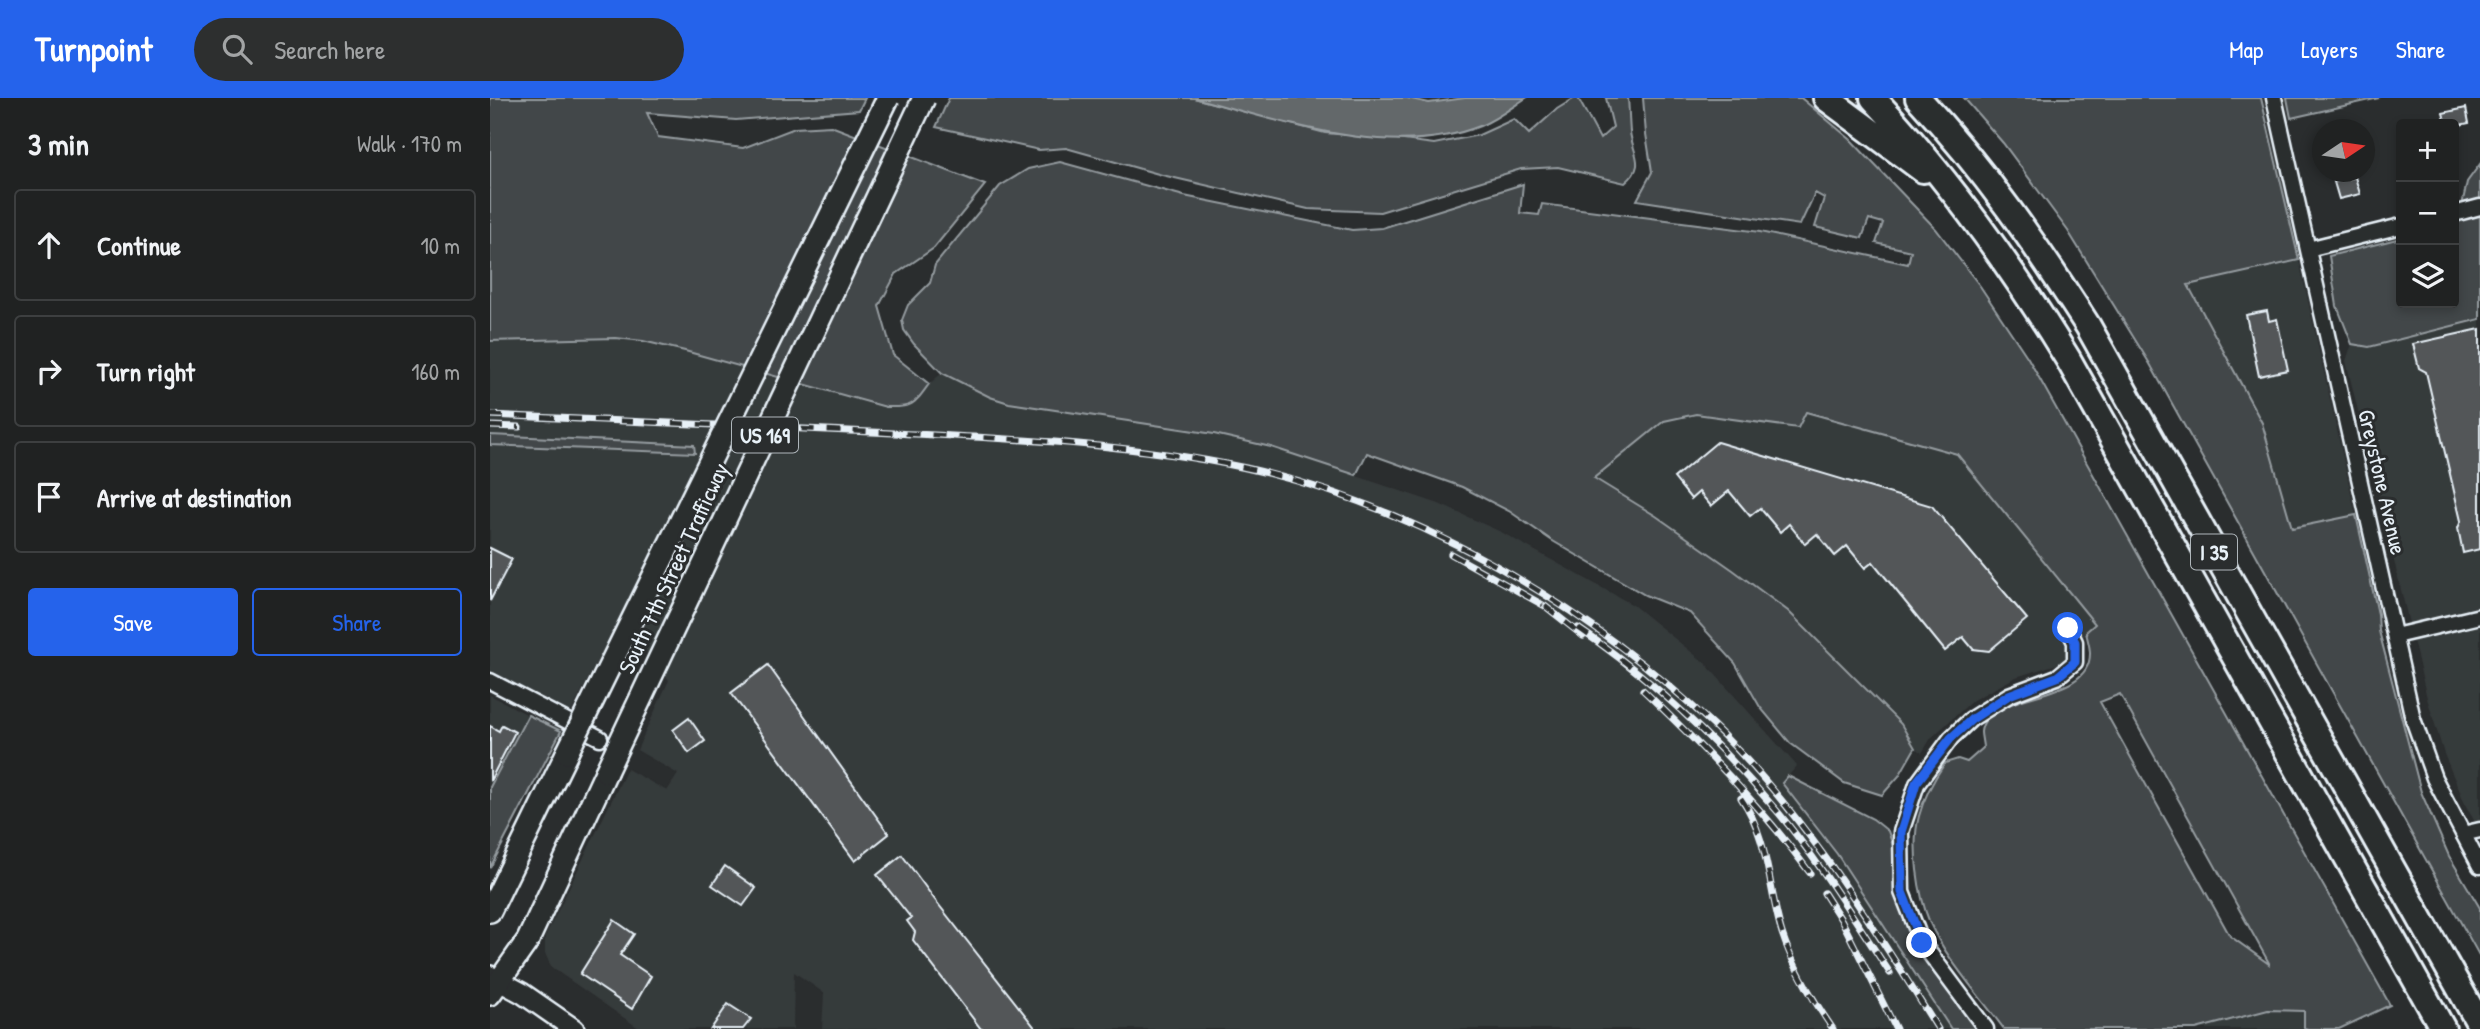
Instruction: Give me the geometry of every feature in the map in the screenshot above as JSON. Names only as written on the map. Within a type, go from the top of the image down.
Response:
[{"type":"highway","points":[[1826,98],[1958,195]]},
{"type":"highway","name":"I 35","points":[[1873,98],[1958,195],[2020,282],[2068,359],[2441,1026]]},
{"type":"highway","name":"I 35","points":[[1918,98],[1995,188],[2040,251],[2088,326],[2480,1025]]},
{"type":"main road","name":"South 7th Street Trafficway","points":[[490,911],[888,98]]},
{"type":"main road","name":"South 7th Street Trafficway","points":[[493,984],[528,940],[924,98]]},
{"type":"main road","points":[[493,984],[522,993],[574,1029]]},
{"type":"street","name":"Greystone Avenue","points":[[2274,98],[2413,719],[2434,778],[2480,866]]},
{"type":"street","points":[[2459,213],[2480,207]]},
{"type":"street","points":[[2308,249],[2396,227]]},
{"type":"street","points":[[2395,636],[2480,616]]},
{"type":"street","points":[[1986,1029],[1922,943],[1902,892],[1901,832],[1916,783],[1951,738],[1972,719],[2009,695],[2057,677],[2075,662],[2075,642],[2068,628]]},
{"type":"street","points":[[490,681],[600,738]]},
{"type":"street","points":[[2462,834],[2480,830]]},
{"type":"shaded area","points":[[490,98],[865,98],[859,110],[736,120],[647,113],[658,137],[743,148],[795,128],[831,126],[985,185],[934,248],[896,274],[879,306],[893,355],[929,384],[912,404],[886,407],[643,341],[616,338],[490,341]]},
{"type":"shaded area","points":[[949,98],[1194,98],[1325,133],[1434,144],[1479,135],[1514,119],[1529,134],[1557,109],[1575,98],[1578,98],[1600,139],[1613,127],[1606,98],[1628,98],[1630,132],[1637,165],[1632,177],[1625,183],[1558,167],[1521,169],[1380,212],[1308,209],[1162,175],[1066,148],[1039,150],[936,127]]},
{"type":"shaded area","points":[[1194,98],[1407,98],[1429,103],[1465,98],[1526,98],[1480,126],[1446,136],[1410,140],[1337,134]]},
{"type":"shaded area","points":[[1643,98],[1801,98],[1850,139],[1936,229],[1980,286],[2028,358],[2390,1005],[2339,1029],[2304,1028],[2304,1011],[2268,1010],[2196,1029],[2004,1029],[1954,963],[1930,923],[1917,870],[1919,816],[1930,788],[1945,763],[1958,759],[1967,762],[1983,748],[1981,732],[1987,718],[2000,709],[2074,681],[2086,669],[2090,653],[2086,632],[2095,624],[1957,454],[1806,412],[1798,428],[1696,414],[1664,421],[1594,478],[1656,516],[1788,611],[1901,724],[1915,748],[1899,776],[1882,795],[1844,783],[1790,743],[1760,707],[1735,663],[1690,613],[1645,595],[1551,540],[1509,511],[1462,487],[1367,453],[1356,475],[1271,447],[1214,434],[1009,403],[990,397],[942,373],[904,330],[902,320],[908,305],[930,283],[935,265],[1000,186],[1028,169],[1060,162],[1184,196],[1352,230],[1382,228],[1523,184],[1520,213],[1539,215],[1542,204],[1760,232],[1908,264],[1911,251],[1876,243],[1883,223],[1869,219],[1862,238],[1815,227],[1824,198],[1815,193],[1800,225],[1637,200],[1652,172]],"holes":[[[2120,694],[2269,964],[2230,936],[2100,702]]]},
{"type":"shaded area","points":[[1964,98],[2261,98],[2299,260],[2188,285],[2262,423],[2292,528],[2356,515],[2378,614],[2379,631],[2421,792],[2449,856],[2480,908],[2480,957],[2150,364],[2068,231],[2003,143]]},
{"type":"shaded area","points":[[2287,98],[2379,98],[2291,118]]},
{"type":"shaded area","points":[[2480,164],[2480,319],[2369,347],[2352,344],[2337,306],[2329,256],[2396,239],[2396,308],[2459,308],[2459,219],[2467,182]]},
{"type":"shaded area","points":[[2299,260],[2356,515],[2292,528],[2262,423],[2188,285]]},
{"type":"shaded area","points":[[2480,319],[2480,831],[2444,754],[2427,698],[2346,361],[2352,344],[2369,347]]},
{"type":"shaded area","points":[[616,338],[643,341],[917,402],[929,384],[942,373],[990,397],[1009,403],[1214,434],[1271,447],[1439,504],[1501,532],[1633,605],[1705,663],[1797,766],[1782,783],[1837,854],[1951,1029],[822,1029],[824,993],[794,972],[793,1029],[640,1029],[551,967],[545,953],[545,937],[627,769],[667,791],[678,774],[637,750],[669,680],[619,619],[571,712],[490,671],[490,445],[695,453],[694,445],[490,435],[490,341]]},
{"type":"shaded area","points":[[1806,412],[1957,454],[2095,624],[2060,663],[2016,677],[1973,700],[1931,738],[1922,753],[1915,748],[1901,723],[1788,611],[1593,479],[1666,420],[1696,414],[1797,428]]},
{"type":"shaded area","points":[[490,435],[694,445],[695,453],[490,445]]},
{"type":"shaded area","points":[[490,695],[528,715],[490,787]]},
{"type":"shaded area","points":[[528,715],[561,731],[490,868],[490,787]]},
{"type":"shaded area","points":[[1788,776],[1873,819],[1888,831],[1894,849],[1898,896],[1977,1029],[1951,1029],[1837,854],[1782,783]]},
{"type":"shaded area","points":[[2268,1010],[2304,1011],[2304,1028],[2308,1029],[2196,1029]]},
{"type":"building","points":[[2466,108],[2469,123],[2459,125],[2459,119],[2445,119],[2443,113]]},
{"type":"building","points":[[2334,182],[2356,182],[2360,194],[2339,199]]},
{"type":"building","points":[[2267,311],[2269,321],[2277,319],[2288,370],[2259,376],[2246,315]]},
{"type":"building","points":[[2480,329],[2480,549],[2463,553],[2458,528],[2461,521],[2426,372],[2419,368],[2413,344]]},
{"type":"building","points":[[1717,442],[1932,506],[2027,619],[1989,651],[1973,649],[1963,637],[1945,651],[1873,562],[1865,568],[1847,546],[1835,556],[1817,534],[1805,544],[1789,524],[1780,532],[1760,508],[1750,516],[1729,491],[1711,506],[1699,492],[1691,499],[1674,478]]},
{"type":"building","points":[[490,548],[512,559],[490,601]]},
{"type":"building","points":[[768,665],[889,834],[855,861],[731,693]]},
{"type":"building","points":[[689,718],[705,741],[689,753],[673,730]]},
{"type":"building","points":[[502,725],[515,732],[490,781],[490,726],[499,731]]},
{"type":"building","points":[[902,855],[1036,1029],[981,1029],[913,940],[915,932],[907,921],[911,918],[877,875]]},
{"type":"building","points":[[725,866],[756,888],[743,906],[712,885]]},
{"type":"building","points":[[614,920],[634,934],[620,955],[651,976],[632,1009],[580,974]]},
{"type":"building","points":[[728,1004],[751,1019],[743,1029],[711,1029]]},
{"type":"railway","points":[[490,415],[1071,443],[1159,453],[1246,468],[1310,485],[1373,507],[1435,534],[1555,601],[1663,681],[1713,725],[1746,759],[1807,832],[1861,909],[1938,1029]]},
{"type":"railway","points":[[490,426],[519,427]]},
{"type":"railway","points":[[1451,554],[1543,605]]},
{"type":"railway","points":[[1545,606],[1583,636]]},
{"type":"railway","points":[[1578,628],[1632,668],[1684,713],[1755,786],[1836,890],[1890,973]]},
{"type":"railway","points":[[1643,690],[1731,778],[1772,824],[1810,873]]},
{"type":"railway","points":[[1741,798],[1763,846],[1777,916],[1787,946],[1804,983],[1833,1029]]},
{"type":"railway","points":[[1824,893],[1842,921],[1896,1029]]},
{"type":"route","points":[[1922,943],[1902,892],[1901,832],[1916,783],[1951,738],[1972,719],[2009,695],[2057,677],[2075,662],[2075,642],[2068,628]]}]
